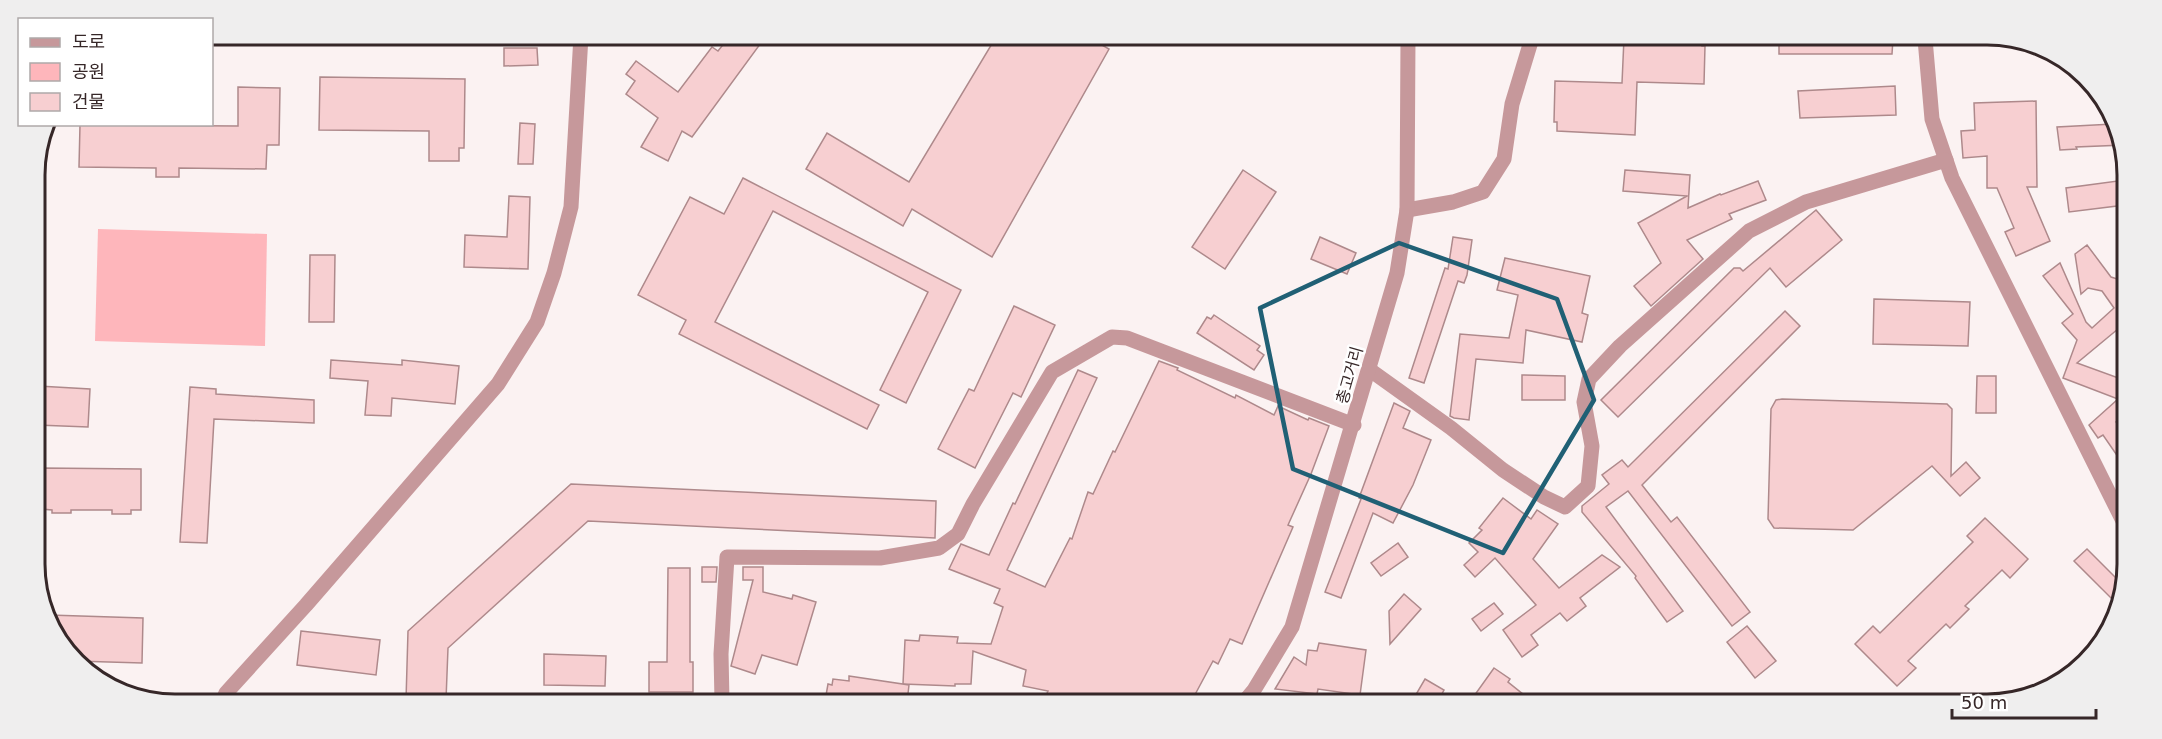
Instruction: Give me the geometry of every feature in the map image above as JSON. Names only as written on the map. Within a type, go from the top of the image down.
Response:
[{"type":"street","points":[[226,694],[498,384],[537,322],[554,273],[571,207],[580,45]]},
{"type":"street","name":"총고거리","points":[[1251,694],[1292,627],[1354,425],[1397,273],[1407,210],[1408,45]]},
{"type":"street","points":[[1407,210],[1453,202],[1483,192],[1504,159],[1512,104],[1531,45]]},
{"type":"street","points":[[1926,45],[1932,119],[1952,178],[2117,509]]},
{"type":"street","points":[[1370,370],[1451,428],[1503,470],[1544,497],[1565,507],[1588,486],[1592,446],[1584,402],[1589,379],[1620,346],[1749,231],[1806,202],[1946,159]]},
{"type":"street","points":[[722,694],[721,654],[727,557],[880,558],[939,548],[958,534],[979,494],[1052,372],[1112,337],[1127,338],[1354,425]]},
{"type":"highlighted area","points":[[1399,243],[1557,299],[1594,400],[1503,553],[1293,469],[1260,308]]},
{"type":"green space","points":[[98,229],[267,234],[265,346],[95,341]]},
{"type":"building","points":[[723,45],[759,45],[692,137],[682,131],[668,161],[641,147],[658,118],[626,94],[635,81],[626,74],[636,61],[678,92],[712,47],[718,51]]},
{"type":"building","points":[[991,45],[1102,45],[1109,49],[992,257],[912,209],[903,226],[806,169],[827,133],[909,182]]},
{"type":"building","points":[[1624,45],[1705,46],[1704,84],[1637,82],[1635,135],[1557,131],[1557,122],[1554,122],[1555,81],[1622,83]]},
{"type":"building","points":[[1779,45],[1893,45],[1892,54],[1779,54]]},
{"type":"building","points":[[504,48],[537,48],[538,65],[504,66]]},
{"type":"building","points":[[320,77],[465,79],[464,148],[459,148],[459,161],[429,161],[429,131],[319,130]]},
{"type":"building","points":[[1895,86],[1896,115],[1800,118],[1798,91]]},
{"type":"building","points":[[238,87],[280,88],[279,145],[267,145],[266,169],[179,168],[179,177],[156,177],[156,168],[79,167],[80,126],[238,126]]},
{"type":"building","points":[[2036,101],[2037,187],[2027,187],[2050,241],[2016,256],[2005,232],[2014,228],[1997,188],[1987,188],[1987,156],[1963,158],[1961,131],[1975,130],[1974,103]]},
{"type":"building","points":[[520,123],[535,124],[533,164],[518,164]]},
{"type":"building","points":[[2107,124],[2114,145],[2060,150],[2057,127]]},
{"type":"building","points":[[1243,170],[1276,192],[1225,269],[1192,247]]},
{"type":"building","points":[[1625,170],[1690,175],[1688,208],[1758,181],[1766,200],[1729,214],[1732,219],[1687,240],[1703,259],[1651,306],[1634,286],[1661,263],[1638,223],[1687,196],[1623,191]]},
{"type":"building","points":[[743,178],[961,290],[906,403],[880,390],[928,292],[773,211],[715,322],[879,405],[867,429],[679,334],[686,320],[638,295],[690,197],[724,214]]},
{"type":"building","points":[[2117,181],[2117,206],[2069,212],[2066,188]]},
{"type":"building","points":[[509,196],[530,197],[528,269],[464,267],[465,235],[507,237]]},
{"type":"building","points":[[1816,210],[1842,240],[1786,287],[1770,268],[1618,417],[1601,400],[1734,268],[1740,268],[1743,271]]},
{"type":"building","points":[[1320,237],[1356,253],[1347,274],[1311,259]]},
{"type":"building","points":[[1453,237],[1472,240],[1467,275],[1464,283],[1458,281],[1424,383],[1409,378],[1445,268],[1448,269]]},
{"type":"building","points":[[2087,245],[2111,277],[2117,279],[2117,330],[2077,363],[2117,377],[2117,399],[2063,378],[2077,340],[2062,323],[2073,314],[2043,276],[2060,263],[2086,322],[2092,328],[2114,308],[2102,291],[2088,288],[2081,294],[2075,254]]},
{"type":"building","points":[[310,255],[335,255],[334,322],[309,322]]},
{"type":"building","points":[[1505,258],[1590,276],[1582,313],[1588,315],[1582,342],[1526,330],[1523,363],[1476,359],[1469,420],[1454,418],[1450,416],[1460,334],[1509,338],[1518,295],[1497,290]]},
{"type":"building","points":[[1874,299],[1970,302],[1968,346],[1873,344]]},
{"type":"building","points":[[1014,306],[1055,325],[1021,397],[1013,393],[975,468],[938,449],[969,389],[974,391]]},
{"type":"building","points":[[1785,311],[1800,326],[1642,485],[1671,522],[1677,517],[1750,612],[1732,626],[1628,491],[1606,507],[1683,611],[1667,622],[1635,578],[1636,576],[1582,512],[1582,506],[1609,484],[1602,475],[1622,460],[1628,467]]},
{"type":"building","points":[[1214,315],[1260,346],[1257,350],[1264,355],[1254,370],[1197,333],[1207,317],[1211,319]]},
{"type":"building","points":[[331,360],[402,365],[402,360],[459,366],[455,404],[392,398],[391,416],[365,415],[368,381],[330,378]]},
{"type":"building","points":[[1159,361],[1178,368],[1177,370],[1235,398],[1236,395],[1274,415],[1278,406],[1308,420],[1309,418],[1329,426],[1288,525],[1293,527],[1242,644],[1230,639],[1218,664],[1213,661],[1195,694],[1047,694],[1048,691],[1023,686],[1026,670],[973,651],[971,684],[955,684],[955,686],[903,684],[905,640],[919,641],[920,635],[958,637],[957,643],[991,644],[1003,607],[994,603],[1000,589],[949,569],[961,544],[989,555],[1078,370],[1097,378],[1007,570],[1045,587],[1070,538],[1072,539],[1088,492],[1093,494],[1113,451],[1115,452]]},
{"type":"building","points":[[1522,375],[1565,376],[1565,400],[1522,400]]},
{"type":"building","points":[[1977,376],[1996,376],[1996,413],[1976,413]]},
{"type":"building","points":[[45,386],[90,389],[88,427],[45,425]]},
{"type":"building","points":[[190,387],[216,389],[216,394],[314,400],[314,423],[214,419],[207,543],[180,542]]},
{"type":"building","points":[[1776,400],[1947,404],[1952,409],[1951,476],[1966,462],[1980,478],[1960,496],[1932,466],[1853,530],[1774,528],[1768,519],[1771,409]]},
{"type":"building","points":[[2117,400],[2117,455],[2103,435],[2098,438],[2089,425]]},
{"type":"building","points":[[1394,403],[1410,411],[1403,428],[1431,440],[1413,485],[1393,523],[1373,513],[1341,598],[1325,592],[1361,499],[1359,498]]},
{"type":"building","points":[[45,468],[141,469],[141,510],[131,510],[131,514],[112,514],[112,510],[71,510],[71,513],[52,513],[52,510],[45,509]]},
{"type":"building","points":[[571,484],[936,501],[935,538],[588,521],[448,648],[446,694],[406,694],[408,631]]},
{"type":"building","points":[[1503,498],[1531,519],[1537,510],[1558,524],[1533,559],[1559,588],[1602,555],[1620,567],[1580,598],[1586,606],[1567,621],[1560,613],[1531,635],[1538,645],[1522,657],[1503,630],[1536,605],[1495,558],[1475,577],[1464,565],[1478,552],[1469,543],[1482,530],[1479,528]]},
{"type":"building","points":[[1985,518],[2028,559],[2010,578],[2002,570],[1965,606],[1969,609],[1950,628],[1946,624],[1908,661],[1916,668],[1897,686],[1855,644],[1873,626],[1880,633],[1973,542],[1967,536]]},
{"type":"building","points":[[1398,543],[1408,557],[1381,576],[1371,563]]},
{"type":"building","points":[[2087,549],[2116,578],[2112,599],[2074,561]]},
{"type":"building","points":[[702,567],[717,567],[716,582],[702,582]]},
{"type":"building","points":[[743,567],[763,567],[763,592],[792,599],[793,595],[816,602],[797,665],[762,655],[755,674],[731,666],[753,580],[743,580]]},
{"type":"building","points":[[668,568],[690,568],[690,662],[693,662],[693,692],[649,692],[649,662],[667,662]]},
{"type":"building","points":[[1404,594],[1421,609],[1390,644],[1389,611]]},
{"type":"building","points":[[1494,603],[1503,614],[1481,631],[1472,619]]},
{"type":"building","points":[[55,615],[143,618],[142,663],[88,661],[67,636]]},
{"type":"building","points":[[1747,626],[1776,661],[1755,678],[1727,642]]},
{"type":"building","points":[[301,631],[380,640],[376,675],[297,665]]},
{"type":"building","points":[[1319,643],[1366,650],[1360,694],[1318,689],[1317,694],[1275,689],[1294,657],[1306,665],[1308,650],[1317,651]]},
{"type":"building","points":[[544,654],[606,656],[605,686],[544,685]]},
{"type":"building","points":[[1494,668],[1510,679],[1508,682],[1523,694],[1475,694]]},
{"type":"building","points":[[849,676],[909,685],[908,694],[826,694],[828,684],[832,685],[833,679],[849,681]]},
{"type":"building","points":[[1425,679],[1444,690],[1442,694],[1416,694]]}]
